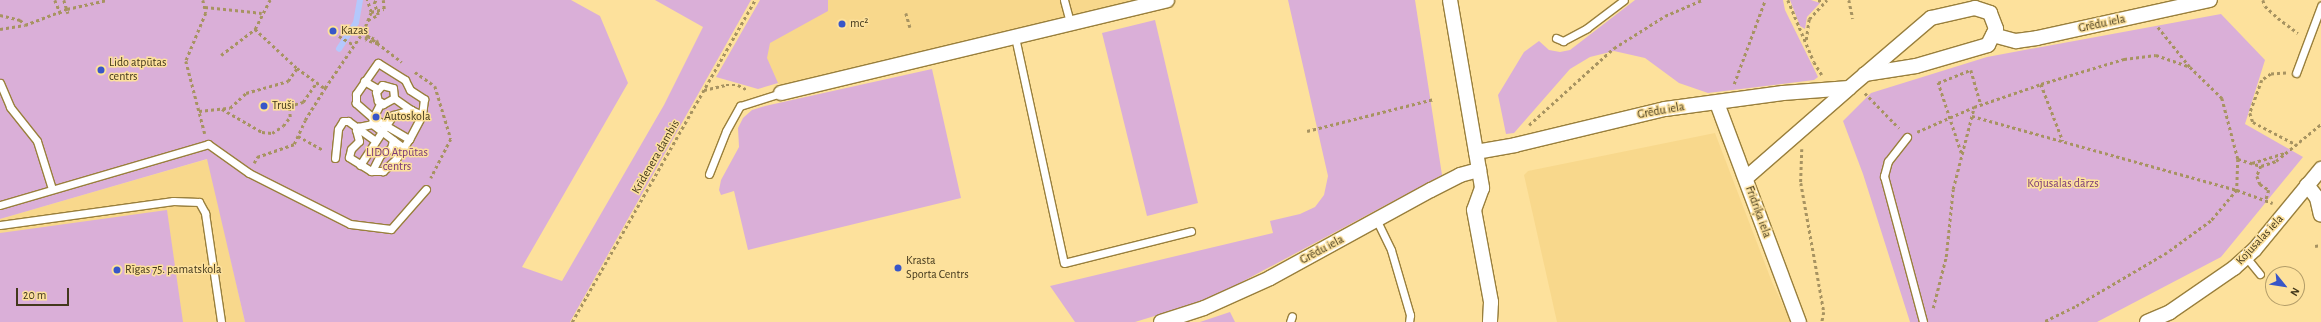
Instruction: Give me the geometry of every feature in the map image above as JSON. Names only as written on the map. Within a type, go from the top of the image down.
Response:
[{"type":"street","points":[[781,93],[1015,37],[1070,22],[1167,0]]},
{"type":"street","points":[[1450,0],[1482,188],[1474,210],[1491,302],[1490,322]]},
{"type":"street","name":"Grēdu iela","points":[[1476,152],[1515,145],[1665,109],[1832,89],[1856,81],[1988,46],[1993,35],[2016,41],[2036,38],[2210,0]]},
{"type":"street","points":[[1746,178],[1856,81],[1931,18],[1975,8],[1990,13],[1996,29],[1993,35]]},
{"type":"street","name":"Fridriķa iela","points":[[1722,102],[1746,178],[1799,322]]},
{"type":"street","name":"Kojusalas iela","points":[[2147,322],[2170,312],[2246,257],[2321,169]]},
{"type":"street","name":"Grēdu iela","points":[[1161,322],[1204,308],[1270,278],[1455,178],[1479,170]]},
{"type":"street","points":[[2307,185],[2317,198],[2321,215]]},
{"type":"lane","points":[[1064,0],[1070,22]]},
{"type":"lane","points":[[1556,38],[1563,41],[1588,28],[1624,0]]},
{"type":"lane","points":[[2296,73],[2321,6]]},
{"type":"lane","points":[[1015,37],[1064,263],[1191,231]]},
{"type":"lane","points":[[358,127],[356,130],[359,141],[351,149],[349,157],[372,171],[383,171],[404,147],[409,139],[422,115],[424,99],[410,90],[405,80],[378,62],[356,94],[356,103],[373,121],[384,129],[409,139]]},
{"type":"lane","points":[[390,87],[400,76]]},
{"type":"lane","points":[[364,81],[378,88]]},
{"type":"lane","points":[[0,83],[10,107],[37,141],[52,189]]},
{"type":"lane","points":[[393,115],[384,103],[376,97],[378,88],[382,85],[390,87],[395,93],[394,98]]},
{"type":"lane","points":[[709,174],[726,131],[740,106],[781,93]]},
{"type":"lane","points":[[394,98],[411,110],[422,115]]},
{"type":"lane","points":[[358,127],[373,121],[384,103],[394,98]]},
{"type":"lane","points":[[360,165],[393,115],[411,110]]},
{"type":"lane","points":[[335,158],[338,129],[343,121],[348,121],[358,127],[376,142]]},
{"type":"lane","points":[[384,129],[393,140],[404,147]]},
{"type":"lane","points":[[1907,137],[1888,161],[1884,176],[1923,322]]},
{"type":"lane","points":[[372,171],[380,155],[391,148],[393,140]]},
{"type":"lane","points":[[0,205],[208,144],[249,173],[350,224],[391,229],[426,189]]},
{"type":"lane","points":[[0,224],[173,201],[199,202],[205,213],[220,322]]},
{"type":"lane","points":[[1377,221],[1391,250],[1410,315],[1409,322]]},
{"type":"lane","points":[[2246,257],[2260,274]]},
{"type":"path","points":[[55,0],[60,14]]},
{"type":"path","points":[[64,0],[68,11]]},
{"type":"path","points":[[0,29],[25,24],[107,0]]},
{"type":"path","points":[[204,0],[206,13],[186,61],[208,144]]},
{"type":"path","points":[[221,54],[255,30],[262,13],[270,0]]},
{"type":"path","points":[[363,32],[371,12],[367,0]]},
{"type":"path","points":[[376,0],[374,3],[378,12]]},
{"type":"path","points":[[371,12],[378,12],[384,9],[383,0]]},
{"type":"path","name":"Krīdenera dambis","points":[[572,322],[755,0]]},
{"type":"path","points":[[1527,126],[1614,48],[1666,16],[1702,0]]},
{"type":"path","points":[[1722,102],[1765,0]]},
{"type":"path","points":[[1788,0],[1795,21],[1806,40],[1814,62],[1832,89]]},
{"type":"path","points":[[1818,0],[1825,1]]},
{"type":"path","points":[[1849,0],[1853,19]]},
{"type":"path","points":[[2263,0],[2265,6],[2278,18],[2308,40]]},
{"type":"path","points":[[1806,40],[1809,19],[1825,1]]},
{"type":"path","points":[[205,7],[262,13]]},
{"type":"path","points":[[368,20],[375,18],[378,12]]},
{"type":"path","points":[[906,13],[910,27]]},
{"type":"path","points":[[2044,322],[2076,307],[2167,253],[2211,221],[2237,190],[2238,159],[2222,98],[2190,67],[2147,14]]},
{"type":"path","points":[[0,15],[20,20],[25,24]]},
{"type":"path","points":[[366,35],[369,35],[377,40],[378,44],[366,40],[366,35]]},
{"type":"path","points":[[339,36],[348,40],[354,45]]},
{"type":"path","points":[[1966,52],[1981,104]]},
{"type":"path","points":[[1856,81],[1907,137],[1951,116],[1981,104],[2124,59],[2156,55],[2190,67]]},
{"type":"path","points":[[199,111],[230,108],[246,93],[288,81],[297,68]]},
{"type":"path","points":[[1961,154],[1951,116],[1938,83],[1971,70]]},
{"type":"path","points":[[2296,73],[2272,74],[2262,80],[2250,113],[2253,122],[2297,145]]},
{"type":"path","points":[[222,109],[262,132],[272,133],[283,126],[290,117],[289,106],[303,102],[317,82]]},
{"type":"path","points":[[2041,84],[2063,141]]},
{"type":"path","points":[[704,90],[738,85],[765,97]]},
{"type":"path","points":[[249,173],[257,157],[294,144],[305,120],[325,88]]},
{"type":"path","points":[[1308,131],[1434,99]]},
{"type":"path","points":[[1931,315],[1946,257],[1953,189],[1974,107]]},
{"type":"path","points":[[1972,116],[2237,190],[2289,208]]},
{"type":"path","points":[[2251,163],[2287,152],[2321,124]]},
{"type":"path","points":[[1803,128],[1801,183],[1824,312],[1822,322]]},
{"type":"path","points":[[2238,159],[2261,166],[2282,159],[2287,152]]},
{"type":"path","points":[[2261,166],[2257,176],[2260,184],[2269,190],[2266,200]]},
{"type":"path","points":[[2315,246],[2321,245]]},
{"type":"shaded area","points":[[782,0],[1137,0],[781,86],[749,60]]},
{"type":"shaded area","points":[[1715,133],[1772,282],[1791,322],[1557,322],[1524,175],[1528,171]]},
{"type":"shaded area","name":"Rīgas 75. pamatskola","points":[[208,159],[245,322],[0,322],[0,219]]},
{"type":"green space","name":"LIDO Atpūtas centrs","points":[[0,0],[571,0],[600,16],[628,83],[522,267],[562,281],[664,105],[703,27],[655,0],[751,0],[570,322],[245,322],[207,159],[0,219]]},
{"type":"green space","points":[[760,0],[828,0],[828,11],[770,43],[767,58],[778,83],[758,89],[716,77]]},
{"type":"green space","points":[[1288,0],[1415,0],[1442,175],[1210,299],[1135,322],[1075,322],[1050,286],[1273,233],[1270,221],[1300,214],[1315,207],[1324,195],[1328,176]]},
{"type":"green space","points":[[1635,0],[1783,0],[1785,10],[1818,77],[1814,80],[1708,93],[1679,83],[1645,58],[1614,51],[1590,57],[1570,69],[1514,133],[1506,134],[1498,95],[1524,52],[1539,41],[1549,50],[1560,52],[1570,50]]},
{"type":"green space","points":[[1790,0],[1811,0],[1820,3],[1807,17],[1805,29],[1800,26]]},
{"type":"green space","name":"Kojusalas dārzs","points":[[2221,14],[2265,60],[2245,124],[2303,157],[2221,257],[2097,322],[1910,322],[1863,174],[1843,121],[1871,93],[1987,57]]},
{"type":"green space","points":[[1155,20],[1198,203],[1147,216],[1102,33]]},
{"type":"green space","points":[[932,69],[961,198],[748,250],[734,191],[721,195],[719,190],[721,180],[739,147],[738,128],[743,118],[752,110],[765,106]]},
{"type":"green space","points":[[167,210],[183,322],[0,322],[0,233]]},
{"type":"green space","points":[[1230,312],[1235,322],[1200,322]]},
{"type":"waterway","points":[[339,49],[356,23],[360,0]]},
{"type":"place","name":"mc²","points":[[842,24]]},
{"type":"place","name":"Kazas","points":[[333,31]]},
{"type":"place","name":"Lido atpūtas centrs","points":[[101,70]]},
{"type":"place","name":"Truši","points":[[264,106]]},
{"type":"place","name":"Autoskola","points":[[376,117]]},
{"type":"place","name":"Krasta Sporta Centrs","points":[[898,268]]},
{"type":"place","name":"Rīgas 75. pamatskola","points":[[117,270]]}]
